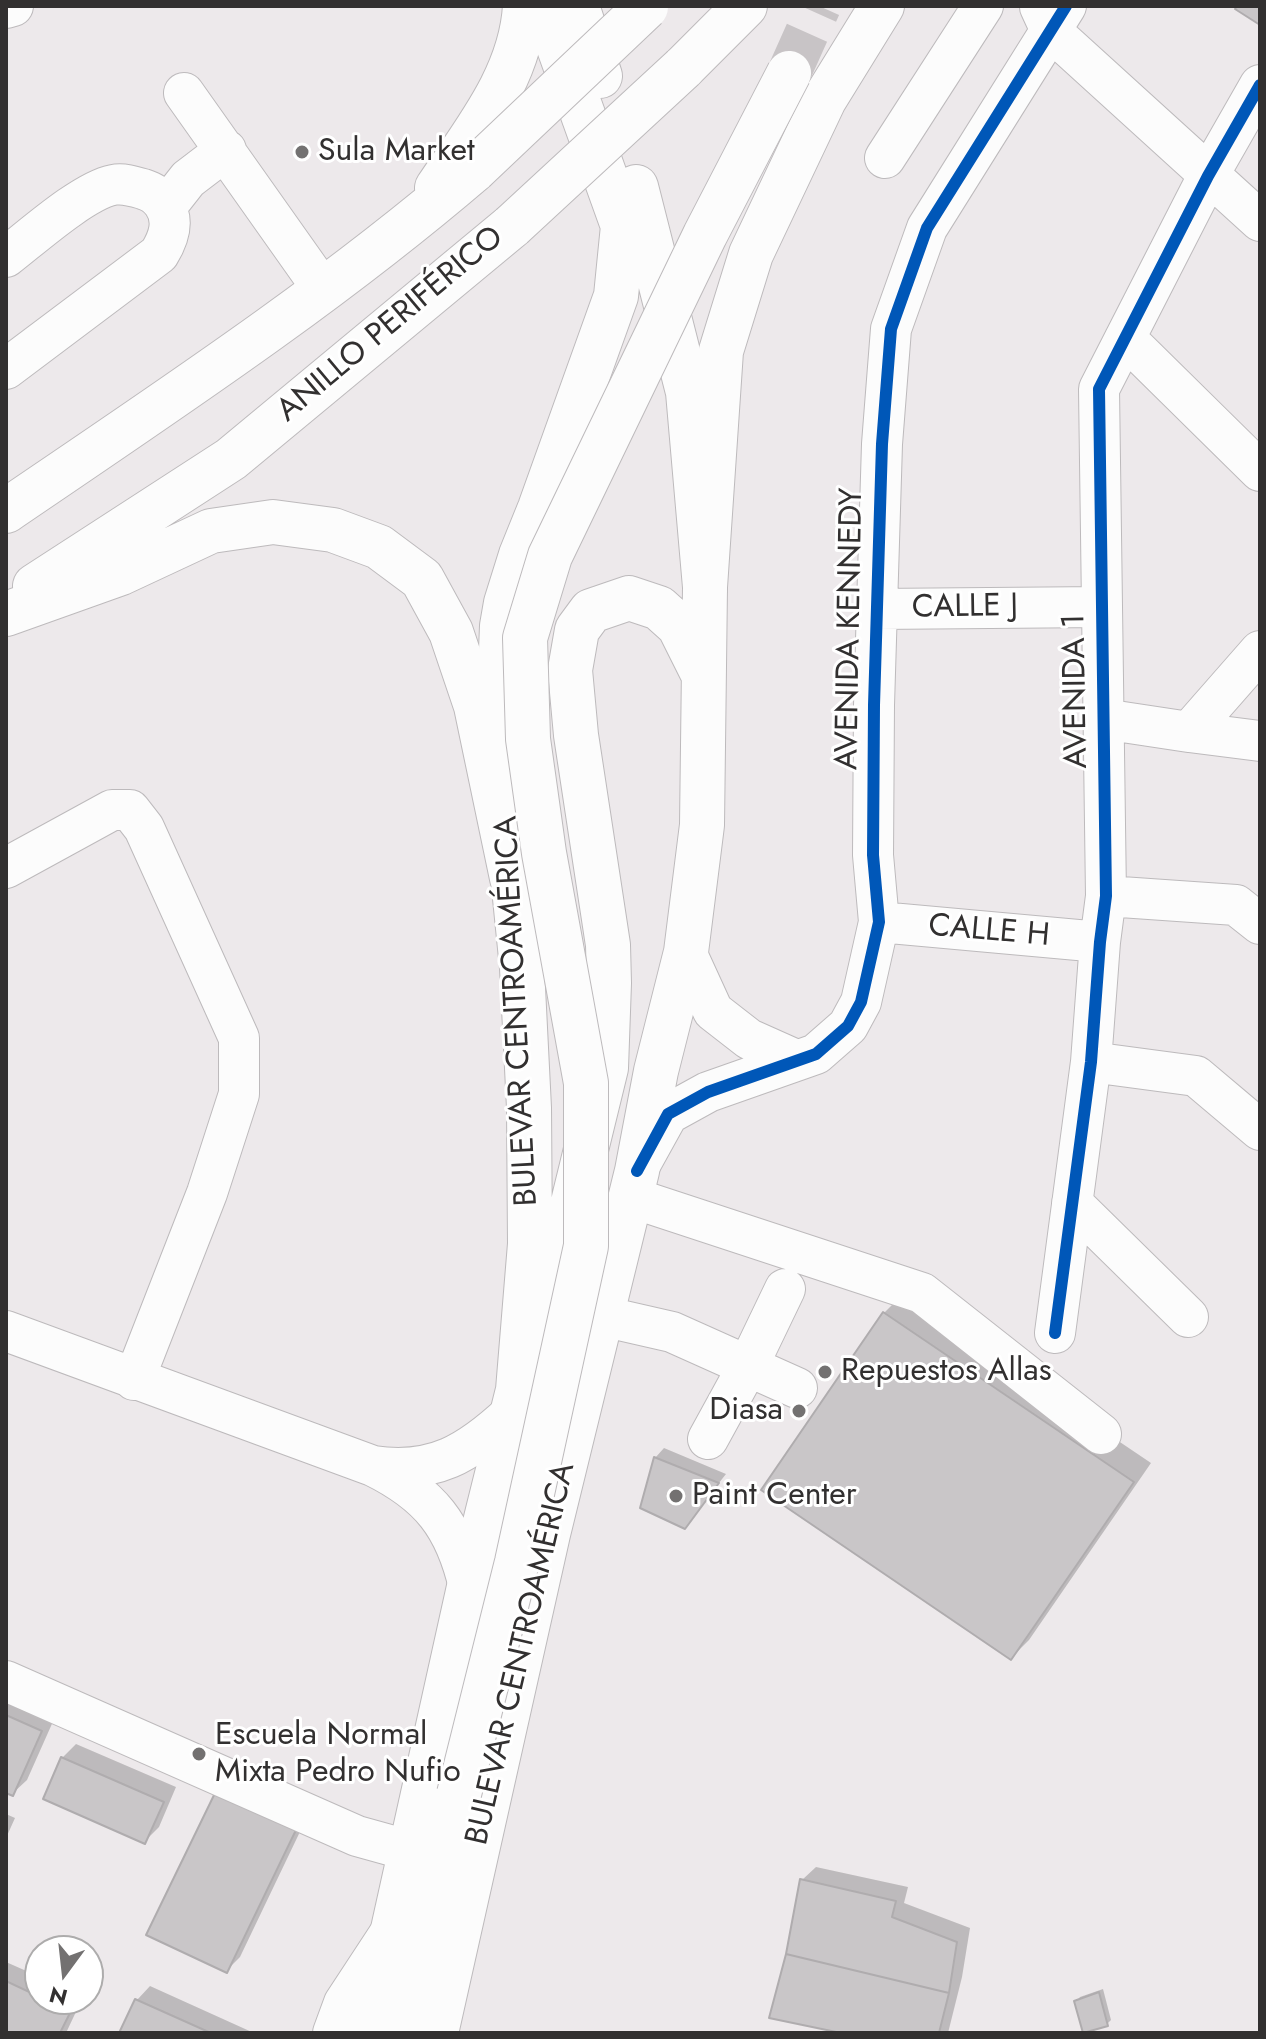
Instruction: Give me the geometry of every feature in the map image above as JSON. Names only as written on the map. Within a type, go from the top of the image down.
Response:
[{"type":"main road","points":[[417,219],[503,85],[515,59],[524,26],[525,6]]},
{"type":"main road","name":"BULEVAR CENTROAMÉRICA","points":[[370,2033],[469,1587],[515,1401],[530,1244],[529,1108],[522,968],[499,701],[502,626],[521,555],[616,296],[623,226],[544,6]]},
{"type":"main road","name":"BULEVAR CENTROAMÉRICA","points":[[436,2033],[548,1534],[634,1184],[656,1071],[686,952],[702,825],[705,587],[688,392],[645,214],[577,6]]},
{"type":"main road","name":"ANILLO PERIFÉRICO","points":[[6,605],[231,459],[512,226],[683,68],[745,6]]},
{"type":"main road","points":[[705,587],[721,351],[751,254],[824,100],[882,6]]},
{"type":"main road","name":"ANILLO PERIFÉRICO","points":[[6,511],[207,375],[417,219],[474,170],[647,7]]},
{"type":"main road","points":[[403,2033],[517,1562],[586,1246],[586,1083],[544,853],[528,739],[525,638],[550,556],[698,249],[789,73]]},
{"type":"main road","points":[[6,614],[121,573],[211,531],[273,522],[333,530],[379,547],[422,579],[451,632],[476,706],[512,878]]},
{"type":"main road","points":[[515,1401],[552,1294],[606,1068],[608,945],[576,735],[570,670],[577,630],[591,611],[629,598],[659,608],[679,626],[703,674]]},
{"type":"street","points":[[6,8],[13,6]]},
{"type":"street","points":[[885,158],[983,6]]},
{"type":"street","points":[[1052,14],[1208,176],[1260,221]]},
{"type":"street","name":"AVENIDA KENNEDY","points":[[634,1184],[668,1114],[708,1092],[816,1054],[848,1026],[861,1002],[879,922],[873,855],[877,609],[882,444],[891,329],[927,228],[1052,14]]},
{"type":"street","name":"AVENIDA 1","points":[[1055,1333],[1091,1062],[1106,896],[1099,389],[1208,176],[1260,85]]},
{"type":"street","points":[[184,93],[324,291]]},
{"type":"street","points":[[166,207],[188,179],[226,150]]},
{"type":"street","points":[[6,257],[90,194],[112,185],[127,185],[157,194],[166,207],[170,223],[168,240],[159,254],[6,369]]},
{"type":"street","points":[[1125,338],[1260,471]]},
{"type":"street","name":"CALLE J","points":[[877,609],[1102,607]]},
{"type":"street","points":[[1189,732],[1260,651]]},
{"type":"street","points":[[1103,719],[1260,741]]},
{"type":"street","points":[[6,868],[112,810],[130,810],[144,828],[239,1038],[239,1094],[207,1193],[134,1380]]},
{"type":"street","points":[[1106,896],[1236,905],[1260,924]]},
{"type":"street","name":"CALLE H","points":[[879,922],[1100,942]]},
{"type":"street","points":[[686,952],[713,1011],[749,1039],[796,1060]]},
{"type":"street","points":[[1091,1062],[1196,1076],[1260,1130]]},
{"type":"street","points":[[634,1184],[922,1293],[1101,1434]]},
{"type":"street","points":[[1072,1203],[1188,1317]]},
{"type":"street","points":[[708,1439],[785,1289]]},
{"type":"street","points":[[602,1316],[672,1332],[797,1388]]},
{"type":"street","points":[[6,1331],[373,1466],[403,1481],[428,1502],[448,1527],[462,1556],[469,1587]]},
{"type":"street","points":[[373,1466],[398,1470],[448,1460],[491,1433],[515,1401]]},
{"type":"street","points":[[6,1681],[357,1836],[411,1851]]},
{"type":"street","points":[[333,2033],[344,2003],[390,1933]]},
{"type":"building","points":[[1237,6],[1260,6],[1260,25],[1235,9]]},
{"type":"building","points":[[883,1312],[1134,1482],[1011,1660],[761,1490]]},
{"type":"building","name":"Paint Center","points":[[654,1457],[719,1483],[685,1529],[640,1508]]},
{"type":"building","points":[[6,1715],[42,1731],[13,1796],[6,1793]]},
{"type":"building","points":[[61,1757],[164,1802],[145,1844],[43,1799]]},
{"type":"building","points":[[216,1791],[296,1830],[227,1973],[146,1935]]},
{"type":"building","points":[[800,1879],[896,1901],[892,1917],[957,1942],[949,1993],[786,1954]]},
{"type":"building","points":[[786,1954],[949,1993],[939,2033],[841,2033],[769,2018]]},
{"type":"building","points":[[6,1981],[24,1989],[24,2015],[69,2015],[60,2033],[6,2033]]},
{"type":"building","points":[[1099,1992],[1108,2026],[1083,2033],[1074,2001]]},
{"type":"building","points":[[135,1999],[211,2033],[119,2033]]},
{"type":"tunnel","points":[[789,73],[819,6]]},
{"type":"cycle path","points":[[637,1171],[668,1114],[708,1092],[816,1054],[848,1026],[861,1002],[879,922],[873,855],[874,705],[882,444],[891,329],[927,228],[1066,6]]},
{"type":"cycle path","points":[[1055,1333],[1091,1062],[1106,896],[1099,389],[1208,176],[1260,85]]},
{"type":"place","name":"Sula Market","points":[[302,152]]},
{"type":"place","name":"Repuestos Allas","points":[[825,1372]]},
{"type":"place","name":"Diasa","points":[[799,1411]]},
{"type":"place","name":"Paint Center","points":[[676,1496]]},
{"type":"place","name":"Escuela Normal Mixta Pedro Nufio","points":[[199,1754]]}]
